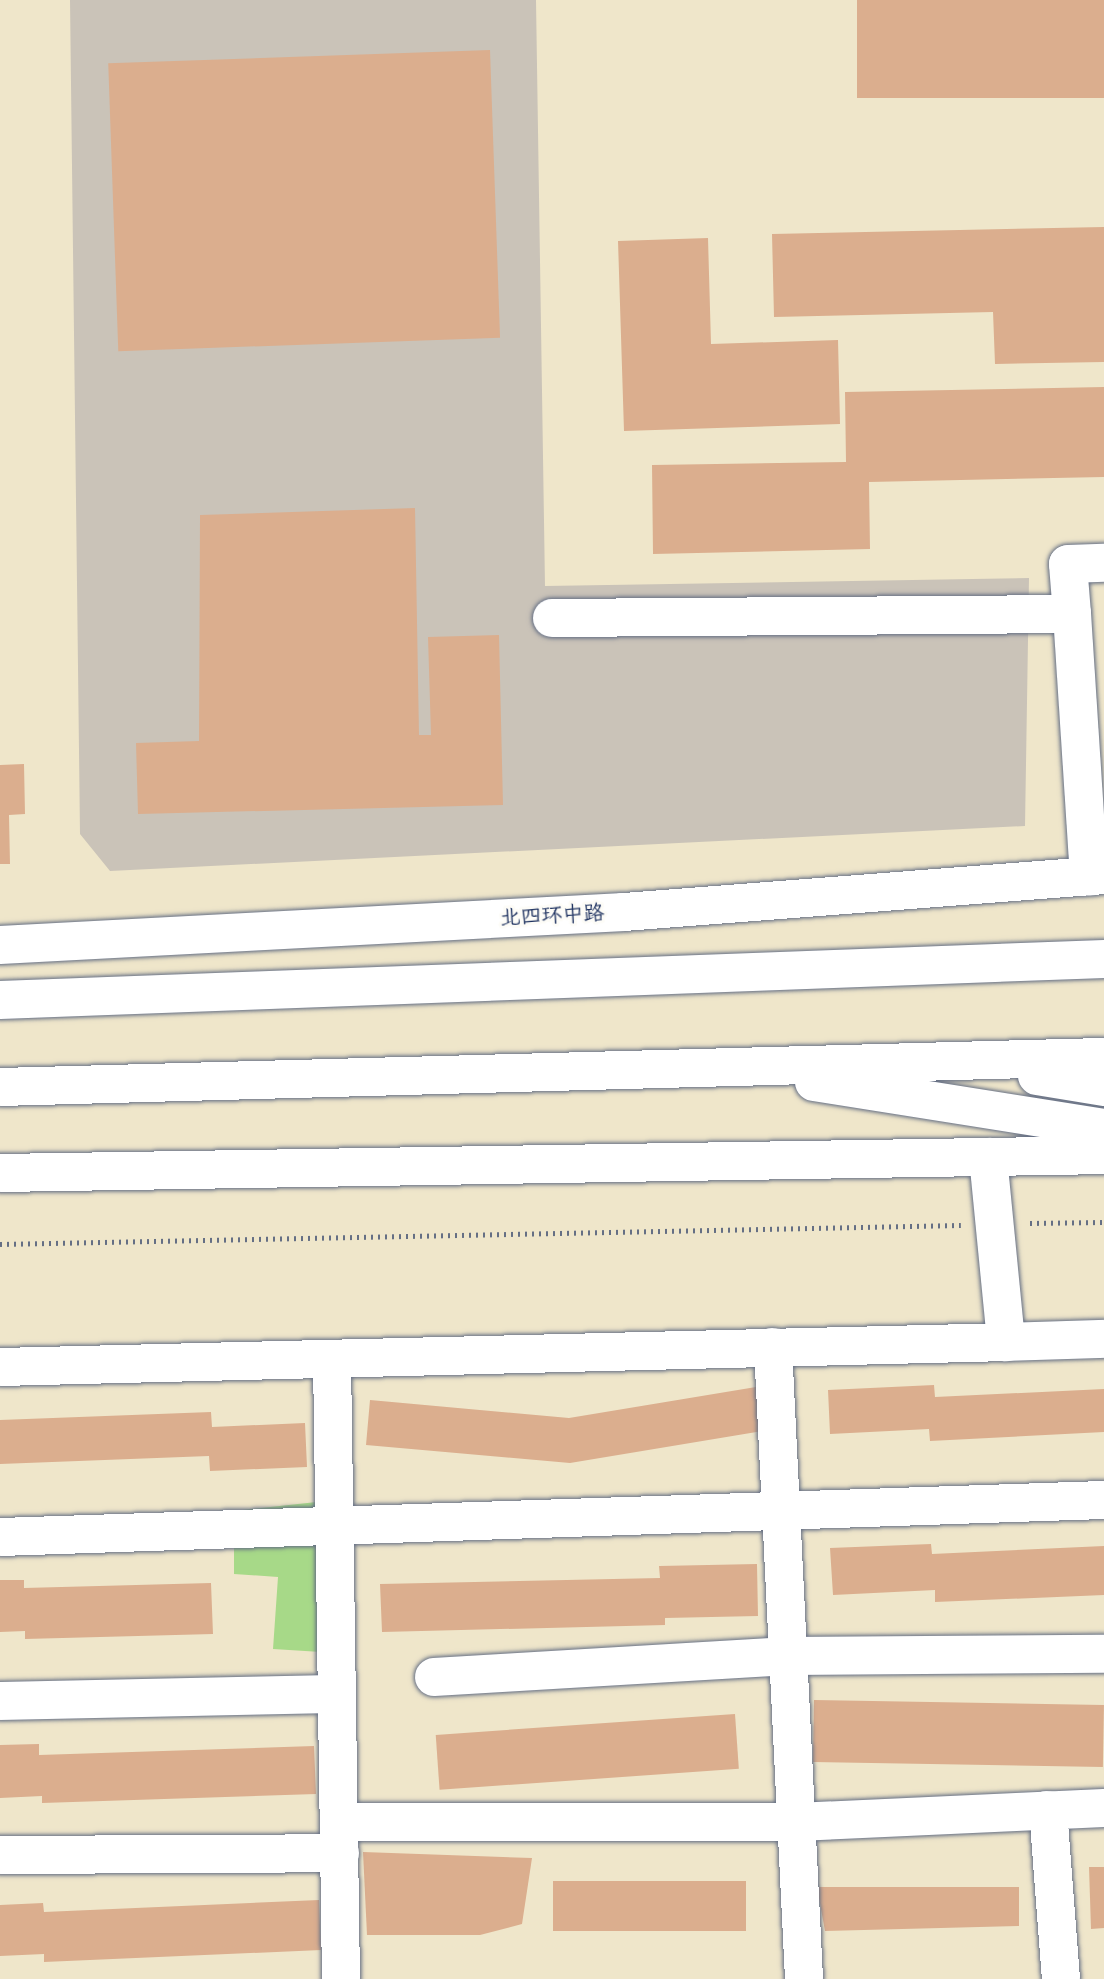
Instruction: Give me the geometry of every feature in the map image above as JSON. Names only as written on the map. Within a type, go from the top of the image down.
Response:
[{"type":"main road","points":[[1096,875],[1068,564],[1104,563]]},
{"type":"main road","points":[[552,618],[1072,614]]},
{"type":"main road","name":"北四环中路","points":[[0,945],[624,912],[1096,875]]},
{"type":"main road","points":[[832,968],[1104,933]]},
{"type":"main road","points":[[0,1000],[1104,959]]},
{"type":"main road","points":[[0,1087],[708,1065],[1104,1057]]},
{"type":"main road","points":[[945,1061],[1104,1087]]},
{"type":"main road","points":[[708,1065],[1104,1128]]},
{"type":"main road","points":[[0,1172],[1104,1155]]},
{"type":"main road","points":[[988,1157],[1006,1342]]},
{"type":"main road","points":[[0,1367],[1104,1339]]},
{"type":"main road","points":[[773,1347],[804,1979]]},
{"type":"main road","points":[[332,1359],[341,1979]]},
{"type":"main road","points":[[0,1537],[1104,1500]]},
{"type":"main road","points":[[434,1677],[788,1656],[1104,1654]]},
{"type":"main road","points":[[0,1701],[337,1695]]},
{"type":"main road","points":[[0,1855],[340,1838],[1104,1808]]},
{"type":"main road","points":[[1048,1810],[1061,1979]]},
{"type":"path","points":[[0,1244],[1104,1222]]},
{"type":"shaded area","points":[[70,0],[536,0],[545,586],[1029,578],[1025,826],[110,871],[80,834]]},
{"type":"green space","points":[[335,1500],[337,1653],[273,1649],[278,1577],[234,1574],[234,1511]]},
{"type":"building","points":[[857,0],[1104,0],[1104,98],[857,98]]},
{"type":"building","points":[[490,50],[500,338],[118,351],[108,63]]},
{"type":"building","points":[[1104,227],[1104,362],[995,364],[993,312],[774,317],[772,234]]},
{"type":"building","points":[[708,238],[711,344],[838,340],[840,424],[624,431],[618,241]]},
{"type":"building","points":[[1104,387],[1104,477],[869,482],[870,549],[653,554],[652,465],[846,462],[845,392]]},
{"type":"building","points":[[415,508],[419,735],[431,735],[428,637],[499,635],[503,805],[138,814],[136,743],[199,741],[200,515]]},
{"type":"building","points":[[24,764],[25,814],[9,815],[10,864],[0,864],[0,765]]},
{"type":"building","points":[[934,1385],[935,1397],[1104,1389],[1104,1432],[930,1441],[929,1429],[830,1434],[828,1390]]},
{"type":"building","points":[[762,1386],[769,1430],[570,1463],[366,1445],[370,1400],[569,1418]]},
{"type":"building","points":[[211,1412],[212,1427],[305,1423],[307,1467],[210,1471],[209,1456],[0,1464],[0,1420]]},
{"type":"building","points":[[931,1544],[932,1554],[1104,1546],[1104,1595],[935,1602],[935,1590],[833,1595],[830,1548]]},
{"type":"building","points":[[757,1564],[758,1616],[665,1618],[665,1625],[382,1632],[380,1584],[660,1578],[659,1566]]},
{"type":"building","points":[[0,1580],[24,1580],[24,1588],[211,1583],[213,1634],[25,1639],[25,1631],[0,1632]]},
{"type":"building","points":[[814,1700],[1104,1705],[1103,1767],[813,1762]]},
{"type":"building","points":[[735,1714],[739,1769],[440,1790],[436,1735]]},
{"type":"building","points":[[39,1744],[39,1755],[314,1746],[316,1794],[42,1803],[42,1796],[0,1798],[0,1745]]},
{"type":"building","points":[[363,1852],[532,1858],[522,1924],[480,1935],[367,1935]]},
{"type":"building","points":[[1089,1867],[1104,1867],[1104,1928],[1091,1929]]},
{"type":"building","points":[[553,1881],[746,1881],[746,1931],[553,1931]]},
{"type":"building","points":[[817,1887],[1019,1887],[1019,1926],[825,1931]]},
{"type":"building","points":[[319,1900],[321,1950],[44,1962],[44,1954],[0,1956],[0,1905],[43,1903],[44,1912]]}]
